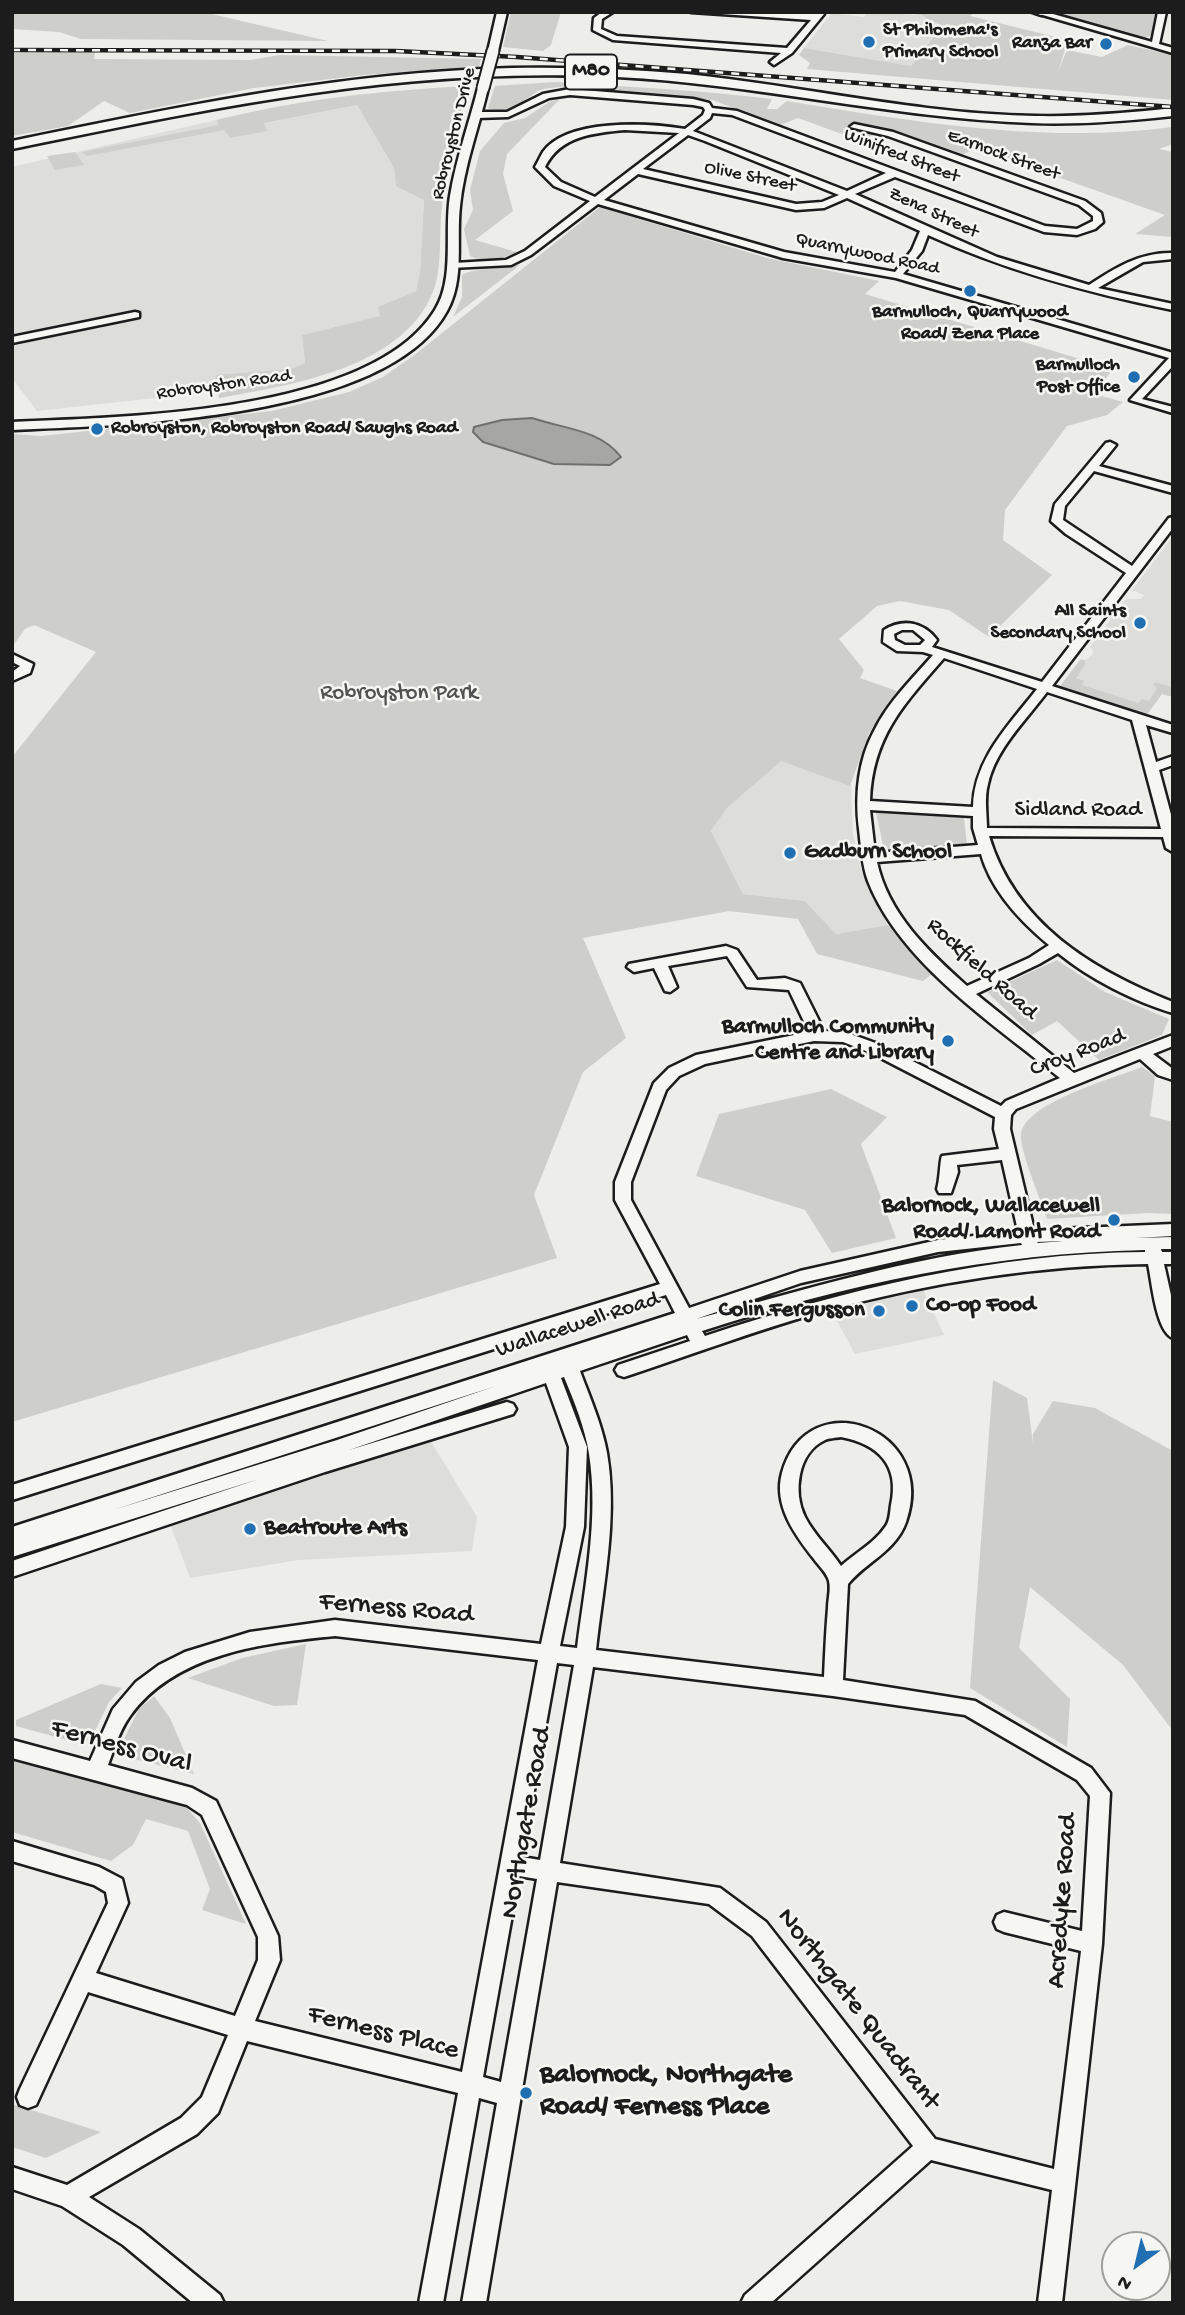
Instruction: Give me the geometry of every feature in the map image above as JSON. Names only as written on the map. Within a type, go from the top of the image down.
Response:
[{"type":"highway","name":"M80","points":[[12,145],[296,89],[398,77],[506,71],[618,73],[715,80],[934,112],[1011,120],[1080,121],[1173,112]]},
{"type":"highway","name":"M80","points":[[12,151],[316,92],[444,80],[528,77],[712,85],[925,117],[1012,126],[1082,127],[1173,120]]},
{"type":"main road","name":"Robroyston Drive","points":[[454,266],[454,208],[502,12]]},
{"type":"main road","name":"Robroyston Road","points":[[12,424],[50,424],[207,411],[277,401],[340,384],[387,361],[419,341],[440,314],[451,287],[454,266]]},
{"type":"street","points":[[609,12],[598,18],[596,25],[597,30],[607,36],[789,51]]},
{"type":"street","points":[[695,12],[819,15]]},
{"type":"street","points":[[1039,12],[1173,51]]},
{"type":"street","points":[[1156,43],[1162,12]]},
{"type":"street","points":[[774,62],[789,51],[819,15]]},
{"type":"street","name":"Winifred Street","points":[[477,115],[515,112],[538,97],[569,92],[706,104],[709,110],[734,113],[1037,227],[1054,232],[1081,232]]},
{"type":"street","points":[[454,266],[508,263],[528,253],[707,116],[709,110]]},
{"type":"street","name":"Quarrywood Road","points":[[684,131],[625,127],[595,130],[569,137],[553,146],[542,157],[540,167],[565,189],[595,200],[783,255],[897,275],[1173,358]]},
{"type":"street","name":"Earnock Street","points":[[854,127],[866,132],[890,134],[1093,209],[1098,215],[1098,222],[1081,232]]},
{"type":"street","name":"Zena Street","points":[[684,131],[892,213],[925,231],[999,263],[1173,307]]},
{"type":"street","name":"Olive Street","points":[[634,170],[796,207],[824,205],[895,173]]},
{"type":"street","points":[[897,275],[917,251],[925,231]]},
{"type":"street","points":[[1091,288],[1141,259],[1149,256],[1173,256]]},
{"type":"street","points":[[12,340],[135,315]]},
{"type":"street","points":[[1173,358],[1135,400],[1173,410]]},
{"type":"street","points":[[1110,445],[1059,506],[1057,520],[1070,532],[1133,572]]},
{"type":"street","points":[[1091,467],[1173,490]]},
{"type":"street","points":[[1173,520],[1000,746],[985,771],[980,788],[979,812],[985,849],[995,874],[1031,922],[1058,946],[1102,976],[1173,1008]]},
{"type":"street","points":[[923,648],[1173,729]]},
{"type":"street","name":"Rockfield Road","points":[[940,655],[895,709],[877,739],[865,778],[862,805],[875,883],[904,932],[965,993],[1072,1079]]},
{"type":"street","points":[[12,658],[27,664],[26,670],[12,677]]},
{"type":"street","points":[[1138,718],[1173,848]]},
{"type":"street","points":[[1151,768],[1173,760]]},
{"type":"street","points":[[862,805],[979,812]]},
{"type":"street","name":"Sidland Road","points":[[983,832],[1171,833]]},
{"type":"street","points":[[869,858],[985,849]]},
{"type":"street","points":[[965,993],[1034,961],[1058,946]]},
{"type":"street","points":[[634,967],[726,951],[732,953],[752,984],[758,986],[785,983],[796,987],[819,1036]]},
{"type":"street","points":[[659,963],[670,988]]},
{"type":"street","points":[[688,1322],[623,1200],[623,1182],[659,1087],[674,1072],[701,1059],[819,1036],[845,1037],[876,1049],[1003,1114],[1002,1129],[1029,1242]]},
{"type":"street","name":"Croy Road","points":[[1003,1114],[1012,1105],[1173,1040]]},
{"type":"street","points":[[1143,1054],[1163,1071],[1173,1074]]},
{"type":"street","points":[[945,1189],[950,1172],[942,1157],[1008,1154]]},
{"type":"street","name":"Wallacewell Road","points":[[12,1535],[688,1322],[873,1275],[1029,1242],[1157,1247],[1173,1230]]},
{"type":"street","name":"Wallacewell Road","points":[[624,1370],[798,1313],[927,1281],[1173,1243]]},
{"type":"street","points":[[1157,1247],[1169,1326],[1173,1331]]},
{"type":"street","name":"Wallacewell Road","points":[[12,1493],[670,1287]]},
{"type":"street","name":"Wallacewell Road","points":[[688,1322],[701,1345]]},
{"type":"street","name":"Wallacewell Road","points":[[12,1549],[360,1440],[558,1365]]},
{"type":"street","name":"Northgate Road","points":[[431,2303],[549,1653],[575,1527],[578,1447],[558,1365]]},
{"type":"street","name":"Northgate Road","points":[[474,2303],[585,1659],[602,1518],[598,1453],[585,1407],[558,1365]]},
{"type":"street","points":[[12,1569],[325,1465],[508,1409]]},
{"type":"street","points":[[833,1687],[838,1583],[828,1562],[795,1520],[791,1509],[791,1473],[803,1447],[811,1439],[821,1433],[851,1431],[886,1447],[897,1457],[903,1479],[899,1513],[890,1535],[850,1567],[838,1583]]},
{"type":"street","name":"Ferness Road","points":[[95,1772],[124,1709],[148,1684],[183,1663],[245,1641],[282,1632],[335,1628],[585,1659]]},
{"type":"street","name":"Acredyke Road","points":[[585,1659],[833,1687],[968,1707],[1084,1774],[1100,1793],[1092,1944],[1050,2303]]},
{"type":"street","name":"Ferness Oval","points":[[12,1749],[192,1797],[209,1808],[268,1936],[269,1960],[209,2105],[190,2126],[68,2197]]},
{"type":"street","points":[[12,1851],[99,1877],[115,1886],[118,1903],[28,2097]]},
{"type":"street","name":"Northgate Quadrant","points":[[511,1865],[713,1895],[760,1929],[928,2148],[753,2303]]},
{"type":"street","points":[[1004,1922],[1092,1944]]},
{"type":"street","name":"Ferness Place","points":[[84,1980],[242,2029],[510,2095]]},
{"type":"street","points":[[928,2148],[1063,2182]]},
{"type":"street","points":[[12,2178],[68,2197],[131,2237],[212,2303]]},
{"type":"shaded area","name":"St Philomena's Primary School","points":[[867,12],[921,15],[942,26],[911,66],[804,48],[832,13],[864,17]]},
{"type":"shaded area","points":[[357,105],[394,168],[396,185],[424,200],[420,272],[416,291],[379,307],[381,316],[302,335],[305,363],[290,369],[215,375],[218,391],[37,411],[12,378],[13,346],[85,329],[102,328],[98,318],[12,336],[12,167],[216,120],[231,138],[266,130],[263,123]]},
{"type":"shaded area","points":[[532,418],[592,435],[621,457],[610,465],[554,464],[483,442],[473,432],[474,427],[502,420]]},
{"type":"shaded area","name":"All Saints Secondary School","points":[[1173,536],[1173,697],[1162,694],[1146,716],[1063,688],[1061,685],[1079,661],[1088,659],[1094,652],[1090,647],[1126,599],[1141,599],[1144,595],[1132,590]]},
{"type":"shaded area","name":"Gadburn School","points":[[782,759],[851,784],[853,834],[862,872],[888,925],[836,934],[805,901],[743,894],[711,831],[732,802]]},
{"type":"shaded area","points":[[923,1290],[944,1335],[855,1354],[832,1312]]},
{"type":"shaded area","points":[[430,1440],[477,1517],[472,1551],[299,1560],[190,1578],[170,1524]]},
{"type":"green space","points":[[12,12],[203,12],[328,41],[81,39],[59,32],[12,29]]},
{"type":"green space","points":[[511,12],[561,12],[551,45],[543,51],[503,47]]},
{"type":"green space","points":[[898,12],[975,12],[970,16],[1068,40],[1058,72],[1067,50],[1102,57],[1128,45],[1173,55],[1173,100],[807,69],[810,63],[799,55],[804,48],[911,66],[942,26],[921,15]]},
{"type":"green space","points":[[1056,12],[1158,12],[1154,35],[1143,38]]},
{"type":"green space","points":[[95,52],[94,59],[251,60],[280,55],[481,59],[479,67],[364,75],[254,88],[130,113],[104,101],[68,126],[12,136],[12,53]]},
{"type":"green space","points":[[555,82],[745,96],[772,99],[767,109],[777,109],[787,101],[931,123],[1027,132],[1124,132],[1173,127],[1173,144],[1159,149],[1173,152],[1173,237],[1135,234],[1165,215],[976,148],[962,155],[883,130],[861,141],[798,118],[778,126],[713,100],[560,87],[538,91],[509,109],[488,108],[495,86]]},
{"type":"green space","points":[[466,86],[444,191],[437,277],[421,314],[400,336],[374,354],[344,368],[279,387],[219,398],[215,375],[290,369],[305,363],[302,335],[380,316],[378,307],[416,291],[420,272],[424,200],[396,186],[394,168],[357,105],[264,123],[267,131],[230,138],[224,130],[87,156],[82,152],[219,125],[216,120],[310,101],[371,93]]},
{"type":"green space","points":[[560,99],[507,154],[503,174],[513,211],[475,240],[517,252],[494,260],[470,256],[464,229],[473,210],[470,190],[480,151],[504,123],[525,118],[549,102]]},
{"type":"green space","points":[[75,152],[84,165],[55,170],[47,156]]},
{"type":"green space","name":"Robroyston Park","points":[[600,207],[767,258],[879,281],[865,294],[1113,369],[1094,394],[1123,402],[1107,415],[1067,426],[1005,510],[1003,540],[1052,575],[989,637],[949,610],[900,601],[877,606],[839,639],[864,670],[860,678],[897,691],[869,733],[850,786],[781,761],[728,807],[711,831],[743,894],[805,901],[836,934],[888,925],[932,974],[923,981],[817,954],[798,919],[729,911],[583,938],[626,1038],[583,1072],[534,1195],[557,1258],[12,1422],[12,757],[96,652],[34,625],[25,629],[12,647],[12,434],[41,436],[272,411],[349,392],[383,377],[417,353]]},
{"type":"green space","points":[[520,265],[453,317],[462,297],[462,275]]},
{"type":"green space","points":[[1081,659],[1085,661],[1085,665],[1076,678],[1084,681],[1082,685],[1138,703],[1142,699],[1149,701],[1157,688],[1153,684],[1156,682],[1173,688],[1173,697],[1162,694],[1146,716],[1063,688],[1061,685]]},
{"type":"green space","points":[[876,812],[964,817],[967,846],[884,850]]},
{"type":"green space","points":[[1057,960],[1105,992],[1169,1019],[1162,1035],[1099,1060],[1057,1021],[1032,1035],[987,992]]},
{"type":"green space","points":[[1142,1067],[1155,1076],[1150,1116],[1173,1122],[1173,1214],[1047,1219],[1022,1144],[1025,1125],[1051,1103]]},
{"type":"green space","points":[[831,1089],[887,1117],[861,1144],[896,1238],[832,1253],[805,1210],[696,1176],[719,1114]]},
{"type":"green space","points":[[993,1380],[1027,1398],[1033,1443],[1033,1434],[1053,1401],[1095,1408],[1173,1451],[1173,1731],[1123,1665],[1030,1587],[1019,1648],[1070,1699],[1067,1747],[970,1688]]},
{"type":"green space","points":[[306,1644],[297,1705],[274,1706],[188,1678],[242,1658]]},
{"type":"green space","points":[[101,1684],[122,1688],[109,1702],[91,1739],[81,1744],[16,1726],[16,1720]]},
{"type":"green space","points":[[154,1696],[170,1718],[194,1774],[126,1757],[120,1747],[139,1709]]},
{"type":"green space","points":[[12,1753],[185,1806],[200,1823],[246,1924],[202,1910],[210,1889],[188,1831],[146,1819],[133,1845],[111,1861],[12,1832]]},
{"type":"green space","points":[[12,2104],[101,2132],[46,2158],[12,2147]]},
{"type":"railway","points":[[12,50],[396,51],[517,57],[1173,107]]},
{"type":"place","name":"St Philomena's Primary School","points":[[869,42]]},
{"type":"place","name":"Ranza Bar","points":[[1106,44]]},
{"type":"place","name":"Barmulloch, Quarrywood Road/ Zena Place","points":[[970,291]]},
{"type":"place","name":"Barmulloch Post Office","points":[[1134,377]]},
{"type":"place","name":"Robroyston, Robroyston Road/ Saughs Road","points":[[97,429]]},
{"type":"place","name":"All Saints Secondary School","points":[[1140,623]]},
{"type":"place","name":"Gadburn School","points":[[790,853]]},
{"type":"place","name":"Barmulloch Community Centre and Library","points":[[948,1041]]},
{"type":"place","name":"Balornock, Wallacewell Road/ Lamont Road","points":[[1114,1220]]},
{"type":"place","name":"Co-op Food","points":[[912,1306]]},
{"type":"place","name":"Colin Fergusson","points":[[879,1311]]},
{"type":"place","name":"Beatroute Arts","points":[[250,1529]]},
{"type":"place","name":"Balornock, Northgate Road/ Ferness Place","points":[[526,2093]]}]
